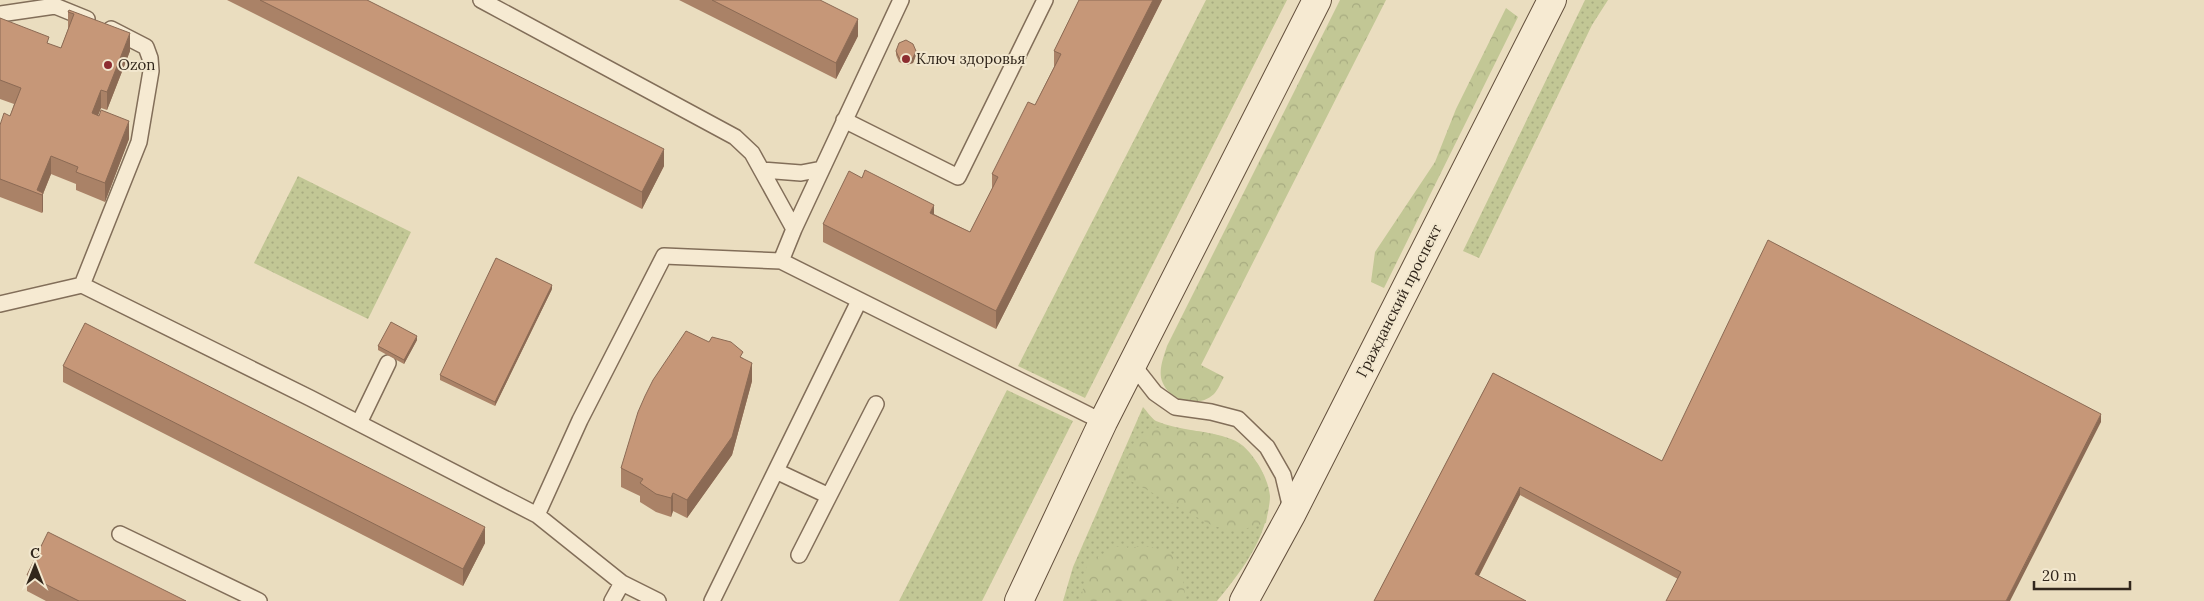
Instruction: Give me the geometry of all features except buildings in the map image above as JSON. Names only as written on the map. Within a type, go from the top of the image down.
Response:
[{"type":"main road","points":[[1019,601],[1103,422],[1317,0]]},
{"type":"main road","name":"Гражданский проспект","points":[[1244,601],[1292,513],[1552,0]]},
{"type":"lane","points":[[481,0],[735,137],[752,153],[794,229]]},
{"type":"lane","points":[[780,261],[901,0]]},
{"type":"lane","points":[[844,120],[958,177],[1045,0]]},
{"type":"lane","points":[[0,14],[56,3],[130,36],[146,47],[150,58],[151,71],[139,142],[82,285]]},
{"type":"lane","points":[[762,170],[801,173],[822,169]]},
{"type":"lane","points":[[537,515],[580,420],[664,256],[780,261],[1103,422]]},
{"type":"lane","points":[[0,304],[82,285],[359,423],[537,515],[622,583],[658,601]]},
{"type":"lane","points":[[712,601],[859,301]]},
{"type":"lane","points":[[359,423],[388,363]]},
{"type":"lane","points":[[1132,365],[1155,392],[1175,408],[1211,412],[1238,419],[1267,446],[1283,475],[1292,513]]},
{"type":"lane","points":[[799,555],[876,404]]},
{"type":"lane","points":[[776,471],[829,496]]},
{"type":"lane","points":[[120,534],[259,601]]},
{"type":"lane","points":[[612,601],[622,583]]},
{"type":"green space","points":[[1206,0],[1287,0],[1085,398],[1018,366]]},
{"type":"green space","points":[[1340,0],[1386,0],[1201,365],[1224,377],[1214,394],[1207,399],[1192,402],[1177,398],[1166,388],[1161,377],[1162,363],[1167,346]]},
{"type":"green space","points":[[1585,0],[1608,0],[1592,25],[1479,258],[1463,251]]},
{"type":"green space","points":[[1506,8],[1518,17],[1384,288],[1371,282],[1375,252],[1435,162],[1456,109]]},
{"type":"green space","points":[[298,176],[411,232],[368,319],[254,263]]},
{"type":"green space","points":[[1007,390],[1073,421],[982,601],[899,601]]},
{"type":"green space","points":[[1143,407],[1156,421],[1174,427],[1222,436],[1239,443],[1247,449],[1256,461],[1266,483],[1268,501],[1266,519],[1260,537],[1240,571],[1217,601],[1063,601],[1073,567]]},
{"type":"green space","points":[[1150,427],[1210,433],[1237,444],[1248,452],[1258,464],[1269,488],[1270,499],[1266,523],[1237,531],[1213,526],[1129,480],[1128,456],[1130,450],[1137,439]]},
{"type":"green space","points":[[1115,547],[1151,547],[1171,553],[1183,580],[1186,601],[1081,601],[1087,563]]},
{"type":"place","name":"Ключ здоровья","points":[[906,59]]},
{"type":"place","name":"Ozon","points":[[108,65]]}]
